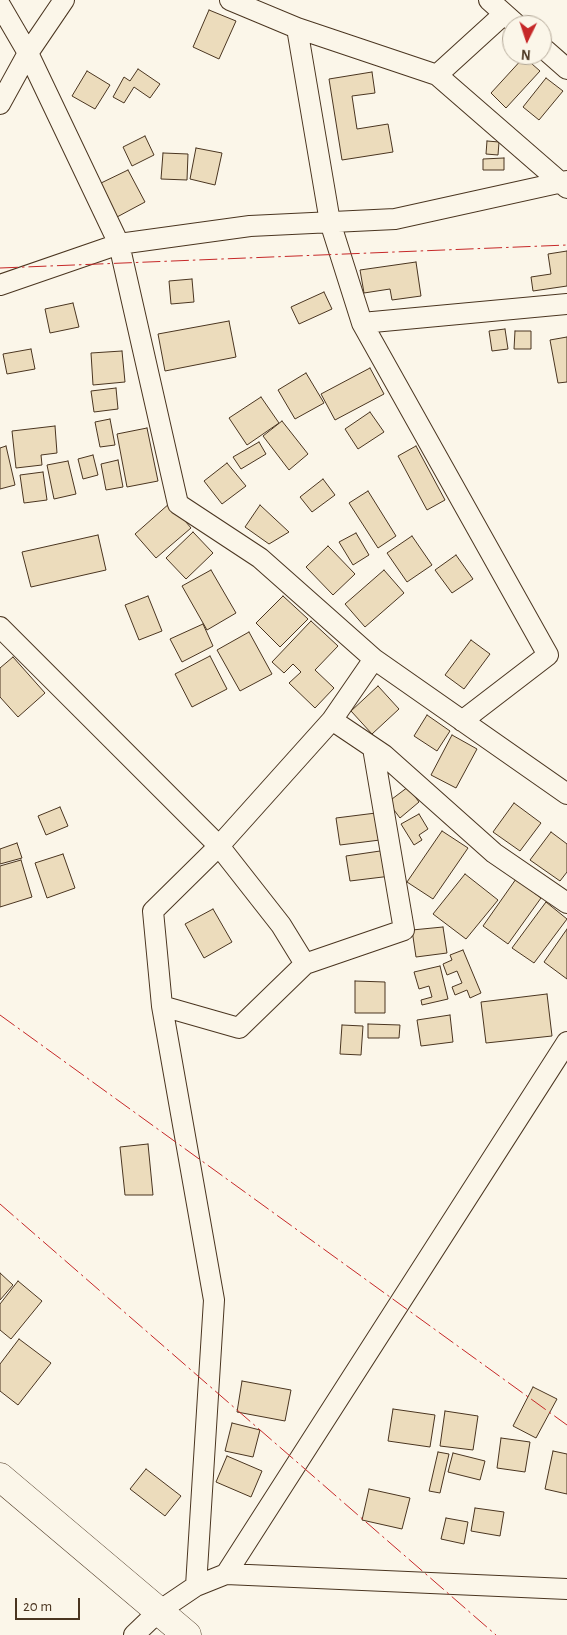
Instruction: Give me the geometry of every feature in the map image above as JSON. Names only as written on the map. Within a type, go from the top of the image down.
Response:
[{"type":"street","points":[[0,104],[28,53],[64,0]]},
{"type":"street","points":[[230,0],[297,28],[438,75],[565,184]]},
{"type":"street","points":[[489,0],[506,15]]},
{"type":"street","points":[[0,5],[28,53],[119,244],[178,504],[260,558],[374,659],[567,794]]},
{"type":"street","points":[[438,75],[502,26]]},
{"type":"street","points":[[297,28],[330,222],[362,323],[558,654],[462,721]]},
{"type":"street","points":[[552,56],[567,69]]},
{"type":"street","points":[[0,285],[119,244],[250,226],[395,219],[565,184]]},
{"type":"street","points":[[362,323],[567,304]]},
{"type":"street","points":[[0,627],[219,846],[281,925],[305,964]]},
{"type":"street","points":[[196,1586],[214,1300],[162,1006],[153,911],[219,846],[332,720],[374,659]]},
{"type":"street","points":[[332,720],[384,755],[494,853],[567,902]]},
{"type":"street","points":[[162,1006],[239,1028],[305,964],[404,930],[373,748]]},
{"type":"street","points":[[226,1574],[567,1042]]},
{"type":"street","points":[[0,1477],[187,1635]]},
{"type":"street","points":[[134,1635],[159,1611],[196,1586],[226,1574],[567,1589]]},
{"type":"building","points":[[209,10],[236,21],[219,59],[193,47]]},
{"type":"building","points":[[517,65],[533,65],[540,71],[506,108],[491,93]]},
{"type":"building","points":[[138,69],[160,84],[150,98],[134,87],[124,103],[113,97],[124,77],[130,81]]},
{"type":"building","points":[[87,71],[110,85],[95,109],[72,96]]},
{"type":"building","points":[[372,72],[375,93],[352,96],[357,129],[388,124],[393,152],[342,160],[329,79]]},
{"type":"building","points":[[546,78],[563,91],[539,120],[523,107]]},
{"type":"building","points":[[145,136],[154,155],[132,166],[123,147]]},
{"type":"building","points":[[487,141],[499,142],[498,155],[486,154]]},
{"type":"building","points":[[196,148],[222,153],[215,185],[190,179]]},
{"type":"building","points":[[163,153],[188,154],[187,180],[161,179]]},
{"type":"building","points":[[504,158],[504,170],[483,170],[483,159]]},
{"type":"building","points":[[128,170],[145,202],[117,217],[99,184]]},
{"type":"building","points":[[567,251],[567,286],[533,291],[531,277],[551,274],[548,254]]},
{"type":"building","points":[[416,262],[421,296],[392,300],[390,289],[364,293],[360,270]]},
{"type":"building","points":[[192,279],[194,302],[171,304],[169,281]]},
{"type":"building","points":[[324,292],[332,309],[299,324],[291,307]]},
{"type":"building","points":[[73,303],[79,327],[50,333],[45,309]]},
{"type":"building","points":[[229,321],[236,357],[165,371],[158,334]]},
{"type":"building","points":[[505,329],[508,349],[492,351],[489,331]]},
{"type":"building","points":[[515,331],[531,331],[531,349],[514,349]]},
{"type":"building","points":[[567,337],[567,382],[558,383],[550,340]]},
{"type":"building","points":[[31,349],[35,369],[7,374],[3,354]]},
{"type":"building","points":[[122,351],[125,382],[93,385],[91,353]]},
{"type":"building","points":[[370,368],[384,394],[335,420],[321,394]]},
{"type":"building","points":[[306,373],[324,403],[295,419],[278,390]]},
{"type":"building","points":[[116,388],[118,409],[94,412],[91,391]]},
{"type":"building","points":[[261,397],[279,423],[247,445],[229,418]]},
{"type":"building","points":[[370,412],[384,432],[358,449],[345,429]]},
{"type":"building","points":[[110,419],[115,445],[100,447],[95,422]]},
{"type":"building","points":[[282,421],[308,454],[289,470],[263,436]]},
{"type":"building","points":[[55,426],[57,453],[41,455],[42,465],[16,468],[12,431]]},
{"type":"building","points":[[147,428],[158,481],[127,487],[117,434]]},
{"type":"building","points":[[259,442],[266,454],[241,469],[233,457]]},
{"type":"building","points":[[6,446],[15,485],[0,489],[0,448]]},
{"type":"building","points":[[416,446],[445,500],[427,510],[398,456]]},
{"type":"building","points":[[93,455],[98,475],[83,479],[78,459]]},
{"type":"building","points":[[118,460],[123,487],[106,490],[101,464]]},
{"type":"building","points":[[68,461],[76,494],[54,499],[47,465]]},
{"type":"building","points":[[227,463],[246,486],[222,504],[204,481]]},
{"type":"building","points":[[43,472],[47,500],[24,503],[20,475]]},
{"type":"building","points":[[323,479],[335,495],[312,512],[300,497]]},
{"type":"building","points":[[368,491],[396,536],[378,548],[349,503]]},
{"type":"building","points":[[170,503],[191,528],[156,558],[135,534]]},
{"type":"building","points":[[260,505],[289,532],[269,544],[245,527]]},
{"type":"building","points":[[193,532],[213,553],[186,579],[166,558]]},
{"type":"building","points":[[356,533],[369,555],[353,565],[339,542]]},
{"type":"building","points":[[98,535],[106,570],[31,587],[22,552]]},
{"type":"building","points":[[412,536],[432,565],[407,582],[387,553]]},
{"type":"building","points":[[328,546],[355,574],[333,595],[306,567]]},
{"type":"building","points":[[456,555],[473,579],[452,593],[435,570]]},
{"type":"building","points":[[211,570],[236,613],[207,630],[182,586]]},
{"type":"building","points":[[384,570],[404,593],[365,627],[345,604]]},
{"type":"building","points":[[148,596],[162,631],[139,640],[125,605]]},
{"type":"building","points":[[283,596],[308,619],[280,647],[256,623]]},
{"type":"building","points":[[311,621],[338,646],[315,670],[334,688],[315,708],[289,683],[301,672],[293,664],[284,673],[272,662]]},
{"type":"building","points":[[203,624],[213,646],[182,662],[170,639]]},
{"type":"building","points":[[249,632],[272,674],[240,691],[217,650]]},
{"type":"building","points":[[471,640],[490,654],[464,689],[445,675]]},
{"type":"building","points":[[210,656],[227,689],[192,707],[175,674]]},
{"type":"building","points":[[13,657],[45,693],[18,717],[0,697],[0,668]]},
{"type":"building","points":[[378,686],[399,709],[372,734],[351,711]]},
{"type":"building","points":[[427,715],[450,731],[437,751],[414,736]]},
{"type":"building","points":[[452,735],[477,749],[456,788],[431,775]]},
{"type":"building","points":[[408,787],[419,802],[400,818],[388,802]]},
{"type":"building","points":[[514,803],[541,823],[520,851],[493,832]]},
{"type":"building","points":[[60,807],[68,826],[46,835],[38,816]]},
{"type":"building","points":[[376,813],[380,840],[340,845],[336,818]]},
{"type":"building","points":[[419,814],[428,829],[419,835],[422,840],[414,845],[401,824]]},
{"type":"building","points":[[442,831],[468,848],[433,899],[407,882]]},
{"type":"building","points":[[551,832],[567,844],[567,872],[560,881],[530,860]]},
{"type":"building","points":[[17,843],[22,858],[0,864],[0,849]]},
{"type":"building","points":[[387,850],[391,876],[350,881],[346,856]]},
{"type":"building","points":[[63,854],[75,888],[47,898],[35,863]]},
{"type":"building","points":[[21,860],[32,897],[0,907],[0,866]]},
{"type":"building","points":[[465,874],[498,900],[466,939],[433,914]]},
{"type":"building","points":[[516,879],[541,898],[508,944],[483,926]]},
{"type":"building","points":[[546,902],[567,919],[534,963],[512,948]]},
{"type":"building","points":[[213,909],[232,942],[204,958],[185,924]]},
{"type":"building","points":[[443,927],[447,953],[416,957],[412,930]]},
{"type":"building","points":[[567,929],[567,979],[544,962]]},
{"type":"building","points":[[463,950],[481,993],[470,998],[467,990],[455,995],[452,987],[462,983],[457,971],[447,975],[443,964],[452,960],[450,955]]},
{"type":"building","points":[[440,966],[448,999],[422,1005],[421,1000],[432,997],[429,986],[419,989],[414,972]]},
{"type":"building","points":[[355,981],[385,982],[385,1013],[355,1013]]},
{"type":"building","points":[[547,994],[552,1036],[486,1043],[481,1002]]},
{"type":"building","points":[[450,1015],[453,1042],[421,1046],[417,1020]]},
{"type":"building","points":[[368,1024],[400,1025],[399,1038],[368,1038]]},
{"type":"building","points":[[342,1025],[363,1026],[361,1055],[340,1054]]},
{"type":"building","points":[[148,1144],[153,1195],[125,1195],[120,1147]]},
{"type":"building","points":[[0,1273],[13,1285],[0,1300]]},
{"type":"building","points":[[18,1281],[42,1301],[11,1339],[0,1330],[0,1304]]},
{"type":"building","points":[[19,1339],[51,1363],[18,1405],[0,1391],[0,1364]]},
{"type":"building","points":[[242,1381],[291,1390],[285,1421],[237,1412]]},
{"type":"building","points":[[533,1387],[557,1399],[536,1438],[513,1426]]},
{"type":"building","points":[[393,1409],[435,1415],[430,1447],[388,1441]]},
{"type":"building","points":[[445,1411],[478,1416],[473,1450],[440,1446]]},
{"type":"building","points":[[232,1423],[260,1430],[253,1457],[225,1451]]},
{"type":"building","points":[[501,1438],[530,1442],[525,1472],[497,1468]]},
{"type":"building","points":[[553,1451],[567,1454],[567,1494],[545,1489]]},
{"type":"building","points":[[438,1452],[449,1454],[440,1493],[429,1491]]},
{"type":"building","points":[[453,1453],[485,1461],[480,1480],[448,1472]]},
{"type":"building","points":[[227,1456],[262,1471],[251,1497],[216,1482]]},
{"type":"building","points":[[146,1469],[181,1496],[165,1516],[130,1489]]},
{"type":"building","points":[[369,1489],[410,1498],[402,1529],[362,1520]]},
{"type":"building","points":[[475,1508],[504,1512],[500,1536],[471,1531]]},
{"type":"building","points":[[446,1518],[468,1522],[464,1544],[441,1539]]},
{"type":"power","points":[[0,268],[567,245]]},
{"type":"power","points":[[0,1015],[567,1425]]},
{"type":"power","points":[[0,1204],[496,1635]]}]
